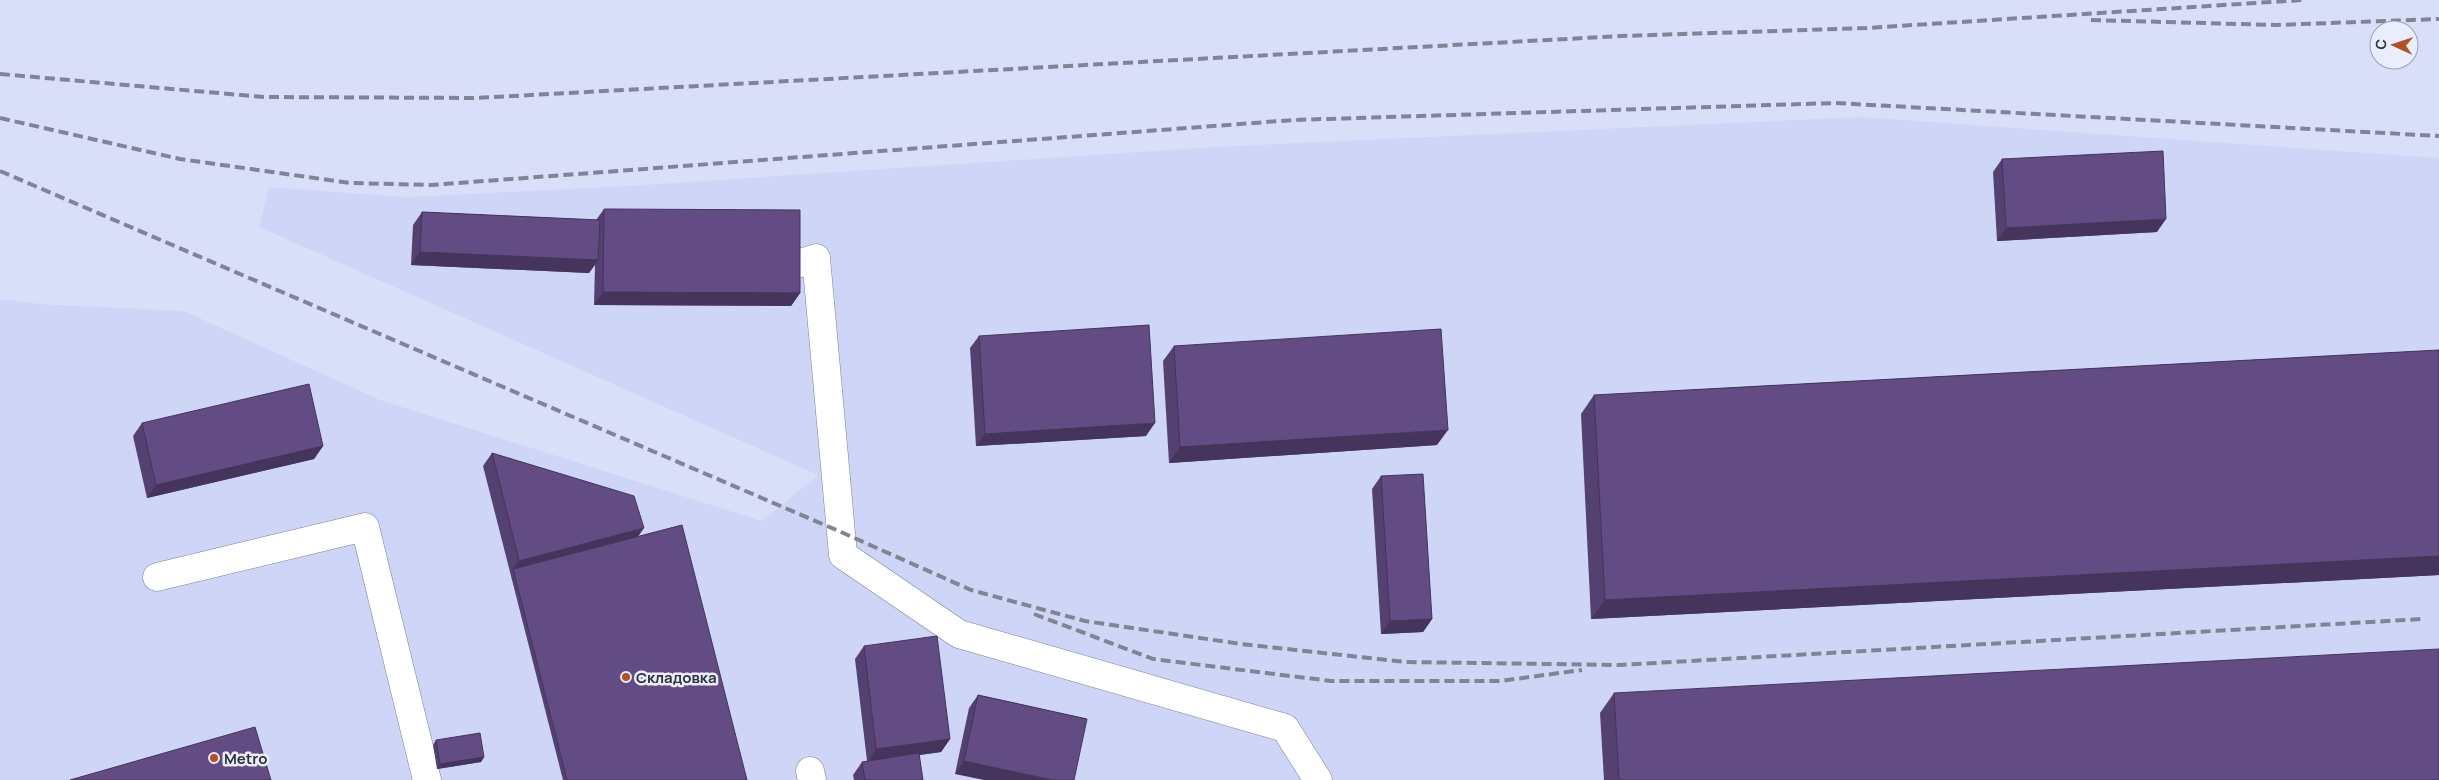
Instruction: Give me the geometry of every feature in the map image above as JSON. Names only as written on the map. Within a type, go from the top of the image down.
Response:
[{"type":"lane","points":[[791,266],[816,258],[843,555],[959,634],[1285,728],[1318,780]]},
{"type":"lane","points":[[157,577],[365,528],[427,780]]},
{"type":"shaded area","points":[[1860,117],[2439,158],[2439,780],[0,780],[0,299],[40,304],[184,311],[380,400],[762,521],[818,475],[259,227],[269,187],[406,197],[629,186],[1213,147]]},
{"type":"building","points":[[2163,151],[2166,219],[2006,228],[2002,159]]},
{"type":"building","points":[[604,209],[800,210],[800,293],[603,292]]},
{"type":"building","points":[[422,212],[600,220],[598,260],[420,252]]},
{"type":"building","points":[[1149,325],[1155,423],[985,434],[979,336]]},
{"type":"building","points":[[1441,329],[1448,430],[1180,447],[1174,346]]},
{"type":"building","points":[[2439,350],[2439,556],[1605,600],[1594,395]]},
{"type":"building","points":[[309,384],[323,446],[156,485],[142,423]]},
{"type":"building","points":[[492,453],[634,496],[644,528],[519,561]]},
{"type":"building","points":[[1423,474],[1432,619],[1390,621],[1381,476]]},
{"type":"building","name":"Складовка","points":[[682,525],[747,780],[567,780],[513,569]]},
{"type":"building","points":[[937,636],[950,739],[876,749],[864,646]]},
{"type":"building","points":[[2439,649],[2439,780],[1619,780],[1614,693]]},
{"type":"building","points":[[978,695],[1087,719],[1074,780],[1053,780],[964,761]]},
{"type":"building","name":"Metro","points":[[255,727],[271,780],[70,780]]},
{"type":"building","points":[[480,733],[484,757],[440,764],[436,740]]},
{"type":"building","points":[[919,753],[923,780],[865,780],[862,762]]},
{"type":"railway","points":[[0,74],[264,97],[476,98],[1621,36],[1867,28],[2302,0]]},
{"type":"railway","points":[[2091,20],[2276,25],[2439,19]]},
{"type":"railway","points":[[0,118],[180,159],[350,183],[431,185],[1293,120],[1835,103],[2439,136]]},
{"type":"railway","points":[[0,171],[841,532],[971,590],[1085,621],[1241,644],[1406,662],[1620,665],[2422,619]]},
{"type":"railway","points":[[1034,614],[1153,659],[1331,681],[1500,681],[1582,670]]},
{"type":"place","name":"Складовка","points":[[626,677]]},
{"type":"place","name":"Metro","points":[[214,758]]}]
